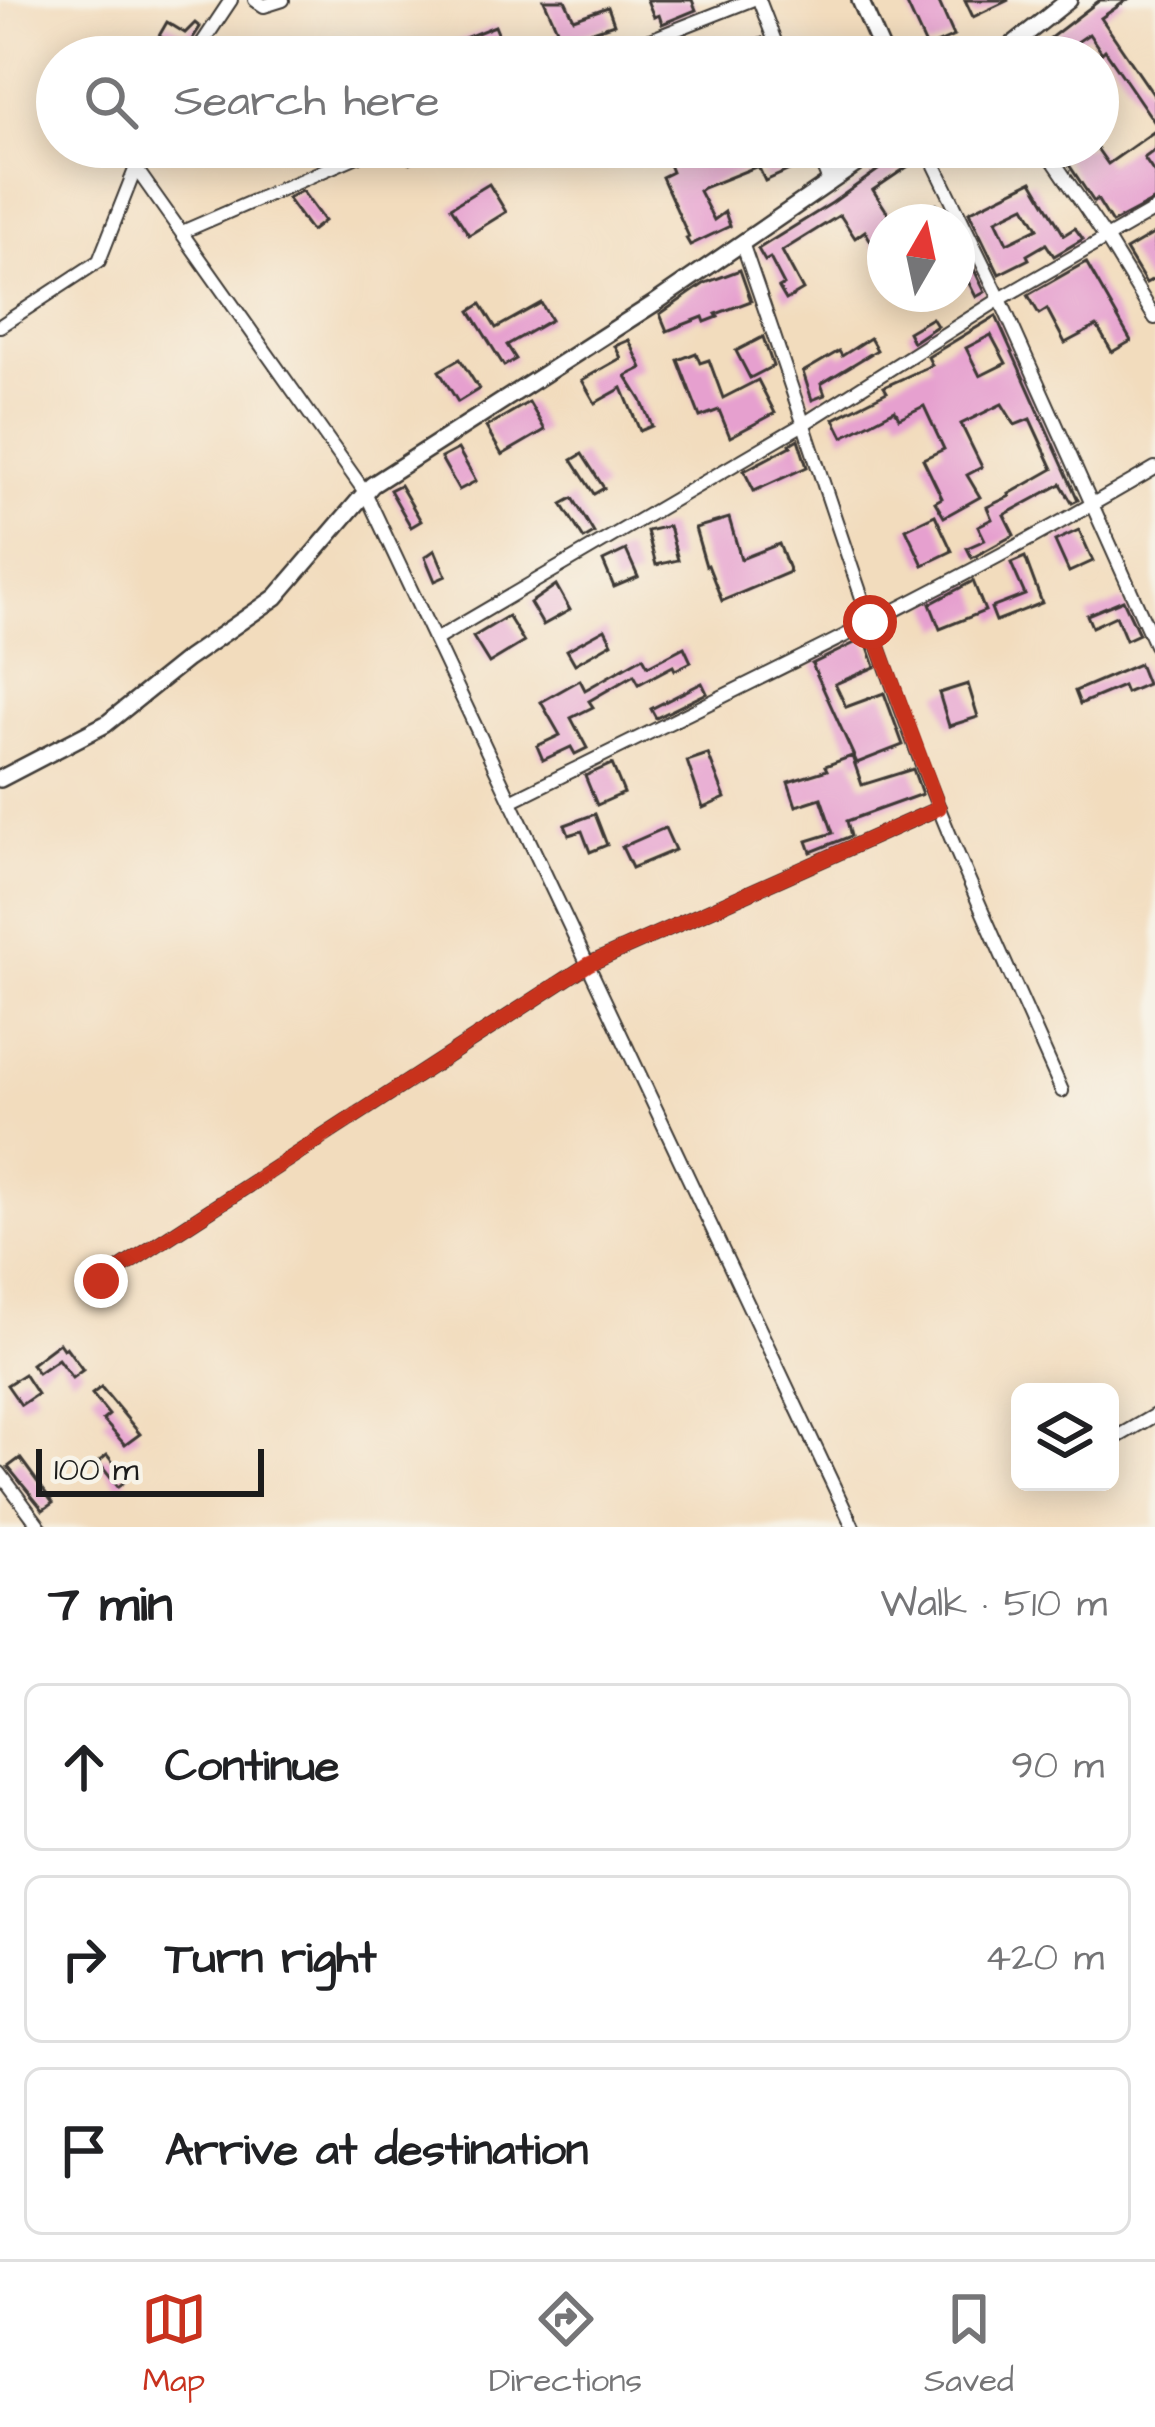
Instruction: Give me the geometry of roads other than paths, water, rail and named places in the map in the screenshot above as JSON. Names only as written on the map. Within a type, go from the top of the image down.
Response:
[{"type":"street","points":[[207,36],[231,0]]},
{"type":"street","points":[[255,0],[264,6],[283,0]]},
{"type":"street","points":[[662,36],[755,0],[771,36]]},
{"type":"street","points":[[860,0],[876,36]]},
{"type":"street","points":[[1024,36],[1069,0]]},
{"type":"street","points":[[0,326],[99,261],[135,168]]},
{"type":"street","points":[[136,168],[364,492],[853,1527]]},
{"type":"street","points":[[182,232],[330,168]]},
{"type":"street","points":[[824,168],[830,184]]},
{"type":"street","points":[[0,779],[106,724],[276,597],[364,492],[852,168]]},
{"type":"street","points":[[936,168],[1155,645]]},
{"type":"street","points":[[1059,168],[1155,318]]},
{"type":"street","points":[[435,640],[1155,210]]},
{"type":"street","points":[[742,243],[870,622],[939,808],[1062,1091]]},
{"type":"street","points":[[511,801],[870,622],[1155,468]]},
{"type":"street","points":[[101,1281],[589,964],[939,808]]},
{"type":"street","points":[[1119,1436],[1155,1415]]},
{"type":"street","points":[[0,1473],[40,1527]]}]
